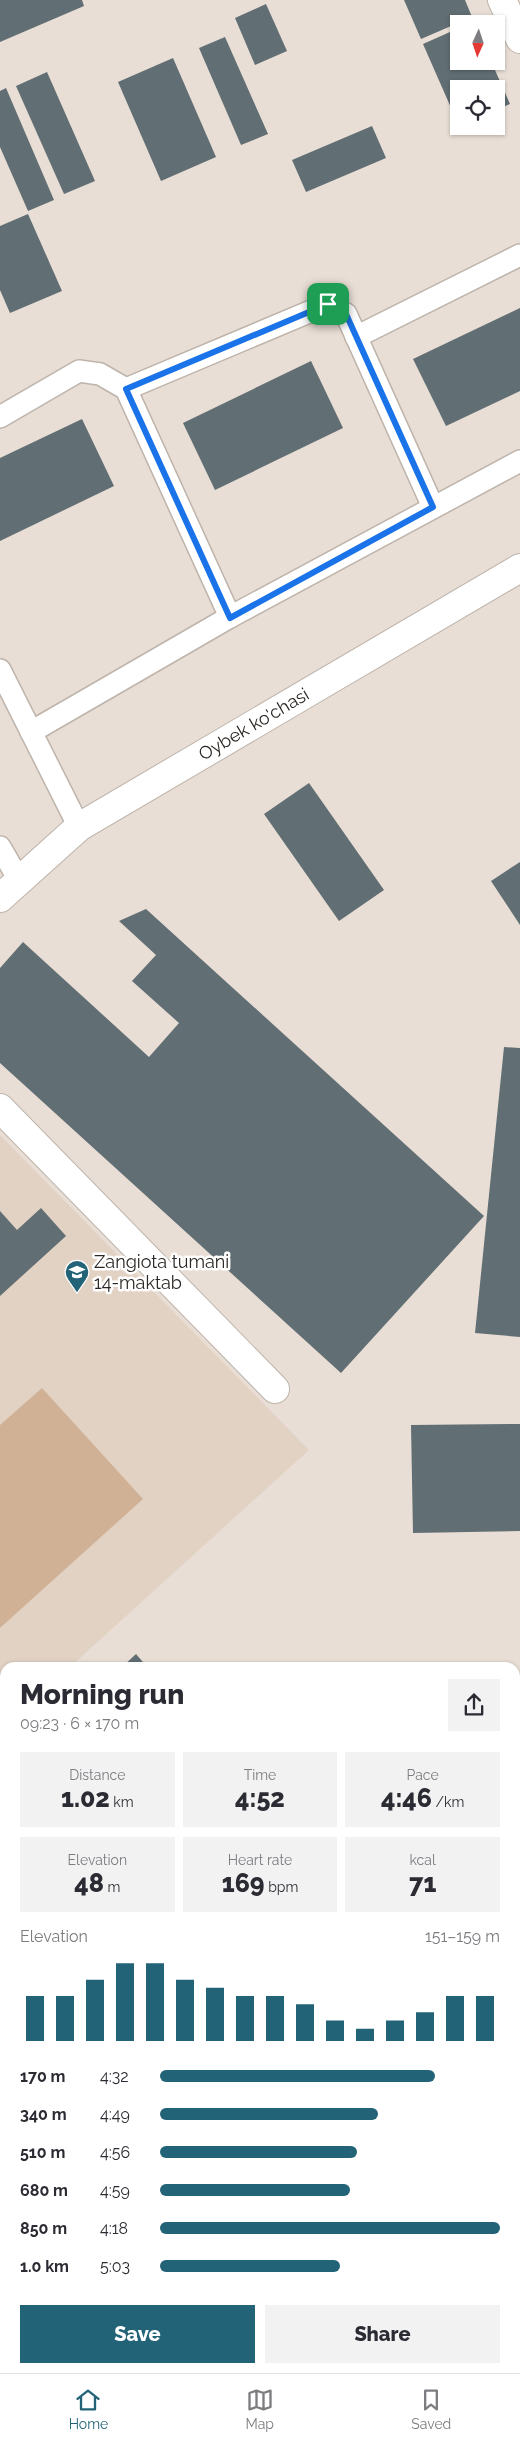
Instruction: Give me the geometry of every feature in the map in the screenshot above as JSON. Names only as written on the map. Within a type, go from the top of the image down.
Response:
[{"type":"street","points":[[502,0],[520,39]]},
{"type":"street","name":"Oybek ko'chasi","points":[[10,889],[79,827],[520,568]]},
{"type":"street","points":[[0,1108],[275,1389]]},
{"type":"lane","points":[[356,337],[520,255]]},
{"type":"lane","points":[[126,389],[328,304],[346,314],[433,507]]},
{"type":"lane","points":[[0,417],[79,371],[100,374],[126,389],[230,618]]},
{"type":"lane","points":[[31,732],[230,618],[520,460]]},
{"type":"lane","points":[[0,670],[79,827]]},
{"type":"lane","points":[[0,847],[10,889]]},
{"type":"shaded area","name":"Zangiota tumani 14-maktab","points":[[0,1135],[309,1450],[76,1662],[0,1662]]},
{"type":"shaded area","points":[[42,1388],[143,1499],[0,1628],[0,1425]]},
{"type":"building","points":[[0,0],[82,0],[84,6],[0,42]]},
{"type":"building","points":[[404,0],[465,0],[471,15],[450,15],[450,26],[421,39]]},
{"type":"building","points":[[266,4],[287,51],[255,65],[235,18]]},
{"type":"building","points":[[450,32],[450,70],[495,70],[499,80],[450,80],[450,106],[423,44]]},
{"type":"building","points":[[225,37],[268,134],[241,145],[199,48]]},
{"type":"building","points":[[173,58],[216,157],[161,181],[118,82]]},
{"type":"building","points":[[47,72],[95,181],[64,194],[16,86]]},
{"type":"building","points":[[6,88],[54,200],[28,211],[0,147],[0,91]]},
{"type":"building","points":[[505,93],[510,104],[505,106]]},
{"type":"building","points":[[372,126],[386,158],[306,192],[292,160]]},
{"type":"building","points":[[28,214],[62,291],[10,313],[0,290],[0,226]]},
{"type":"building","points":[[520,308],[520,391],[446,426],[413,359]]},
{"type":"building","points":[[311,361],[343,428],[215,490],[183,423]]},
{"type":"building","points":[[82,419],[114,486],[0,541],[0,458]]},
{"type":"building","points":[[309,783],[384,890],[339,921],[264,814]]},
{"type":"building","points":[[520,862],[520,925],[491,881]]},
{"type":"building","points":[[146,909],[484,1216],[341,1373],[0,1063],[0,968],[23,942],[149,1057],[179,1023],[132,981],[156,955],[119,921]]},
{"type":"building","points":[[504,1047],[520,1048],[520,1337],[475,1333]]},
{"type":"building","points":[[41,1208],[66,1236],[0,1296],[0,1211],[17,1230]]},
{"type":"building","points":[[520,1424],[520,1531],[413,1533],[411,1425]]},
{"type":"building","points":[[136,1654],[143,1662],[127,1662]]},
{"type":"place","name":"Zangiota tumani 14-maktab","points":[[77,1293]]},
{"type":"route","points":[[328,304],[346,314],[433,507],[230,618],[126,389],[328,304]]}]
